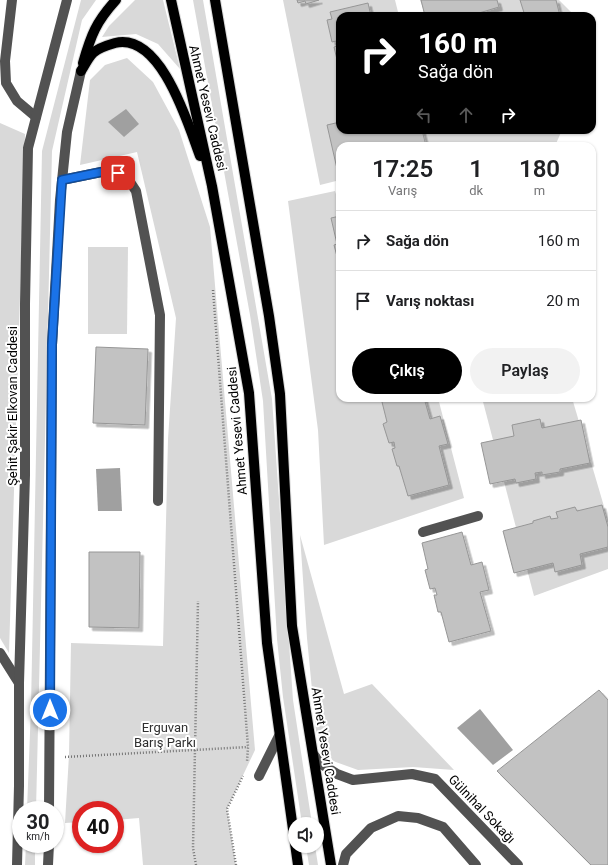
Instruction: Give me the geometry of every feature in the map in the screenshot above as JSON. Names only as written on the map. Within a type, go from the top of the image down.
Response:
[{"type":"main road","points":[[81,71],[91,36],[102,15],[116,0]]},
{"type":"main road","name":"Ahmet Yesevi Caddesi","points":[[170,0],[212,186],[249,393],[267,643],[298,865]]},
{"type":"main road","name":"Ahmet Yesevi Caddesi","points":[[215,0],[269,316],[280,394],[292,626],[331,865]]},
{"type":"main road","points":[[81,71],[94,52],[114,43],[121,42],[137,45],[149,54],[165,73],[180,105],[212,186]]},
{"type":"street","points":[[12,0],[5,61],[6,83],[17,101],[36,117]]},
{"type":"street","name":"Şehit Şakir Elkovan Caddesi","points":[[16,865],[25,475],[25,304],[28,148],[67,0]]},
{"type":"street","points":[[49,801],[52,345],[62,180],[67,132],[81,71]]},
{"type":"street","points":[[62,180],[111,170],[126,176],[136,191],[160,315],[158,500]]},
{"type":"street","points":[[423,532],[478,516]]},
{"type":"street","points":[[0,653],[19,683]]},
{"type":"street","points":[[259,776],[280,736]]},
{"type":"street","name":"Gülnihal Sokağı","points":[[313,754],[323,765],[337,774],[353,780],[412,774],[435,779],[518,865]]},
{"type":"street","points":[[343,865],[346,854],[371,828],[398,816],[418,818],[442,827],[476,865]]},
{"type":"street","points":[[48,865],[49,853]]},
{"type":"path","points":[[212,285],[248,747],[246,767]]},
{"type":"path","points":[[196,865],[194,848],[198,601]]},
{"type":"path","points":[[50,758],[248,747]]},
{"type":"path","points":[[236,865],[227,809],[243,774]]},
{"type":"green space","points":[[81,0],[96,0],[82,20],[52,151],[36,801],[27,801],[31,707],[42,151]]},
{"type":"green space","points":[[135,0],[163,0],[180,69],[158,44],[136,34],[102,37],[109,26]]},
{"type":"green space","points":[[193,0],[203,0],[272,399],[293,700],[311,817],[301,817],[283,697],[277,639],[263,401],[250,315]]},
{"type":"green space","points":[[283,0],[395,0],[398,12],[336,12],[336,134],[560,134],[557,142],[336,142],[336,181],[320,185]]},
{"type":"green space","points":[[420,0],[559,0],[571,12],[424,12]]},
{"type":"green space","name":"Erguvan Barış Parkı","points":[[127,58],[153,82],[179,130],[210,227],[255,750],[227,809],[236,865],[143,865],[139,818],[124,819],[124,801],[72,801],[72,823],[65,823],[69,755],[71,643],[163,646],[168,439],[176,318],[137,152],[80,165],[90,80],[105,65]]},
{"type":"green space","points":[[0,123],[25,134],[9,653],[0,638]]},
{"type":"green space","points":[[335,191],[336,194],[336,402],[439,402],[464,498],[324,545],[318,430],[288,201]]},
{"type":"green space","points":[[88,247],[128,247],[127,334],[88,334]]},
{"type":"green space","points":[[483,402],[573,402],[608,520],[608,569],[534,596]]},
{"type":"green space","points":[[300,535],[344,694],[372,684],[454,770],[413,767],[358,770],[333,761],[316,731],[307,638]]},
{"type":"green space","points":[[26,853],[35,853],[35,865],[25,865]]},
{"type":"green space","points":[[307,853],[316,853],[318,865],[309,865]]},
{"type":"shaded area","points":[[126,109],[139,124],[124,137],[108,122]]},
{"type":"shaded area","points":[[120,468],[122,511],[98,511],[96,469]]},
{"type":"shaded area","points":[[480,709],[513,750],[493,765],[457,728]]},
{"type":"building","points":[[297,0],[319,0],[306,4],[305,1],[298,3]]},
{"type":"building","points":[[421,0],[497,0],[499,7],[482,12],[424,12]]},
{"type":"building","points":[[520,0],[556,0],[559,12],[524,12]]},
{"type":"building","points":[[368,3],[370,12],[336,12],[336,41],[332,42],[327,20],[332,19],[330,12]]},
{"type":"building","points":[[336,123],[336,134],[423,134],[425,142],[336,142],[336,164],[327,125]]},
{"type":"building","points":[[336,217],[336,240],[331,218]]},
{"type":"building","points":[[96,347],[148,349],[145,425],[93,423]]},
{"type":"building","points":[[382,402],[425,402],[430,419],[440,416],[448,444],[439,446],[449,485],[408,496],[392,449],[395,448],[394,442],[389,443],[383,424],[387,422]]},
{"type":"building","points":[[540,419],[542,428],[581,420],[590,463],[560,469],[560,472],[542,475],[542,472],[535,473],[536,479],[516,483],[515,479],[490,484],[481,443],[514,436],[512,425]]},
{"type":"building","points":[[602,505],[608,527],[608,547],[580,554],[582,565],[555,572],[553,563],[514,573],[503,531],[533,523],[533,521],[550,516],[551,519],[558,518],[556,512],[575,507],[577,511]]},
{"type":"building","points":[[462,532],[471,565],[482,562],[489,590],[480,592],[491,631],[449,642],[441,612],[438,612],[434,595],[437,595],[435,588],[430,589],[425,570],[428,569],[422,543]]},
{"type":"building","points":[[89,552],[140,552],[139,628],[89,627]]},
{"type":"building","points":[[599,690],[608,700],[608,865],[591,865],[497,771]]},
{"type":"route","points":[[50,710],[52,345],[62,180],[111,170],[118,173]]}]
